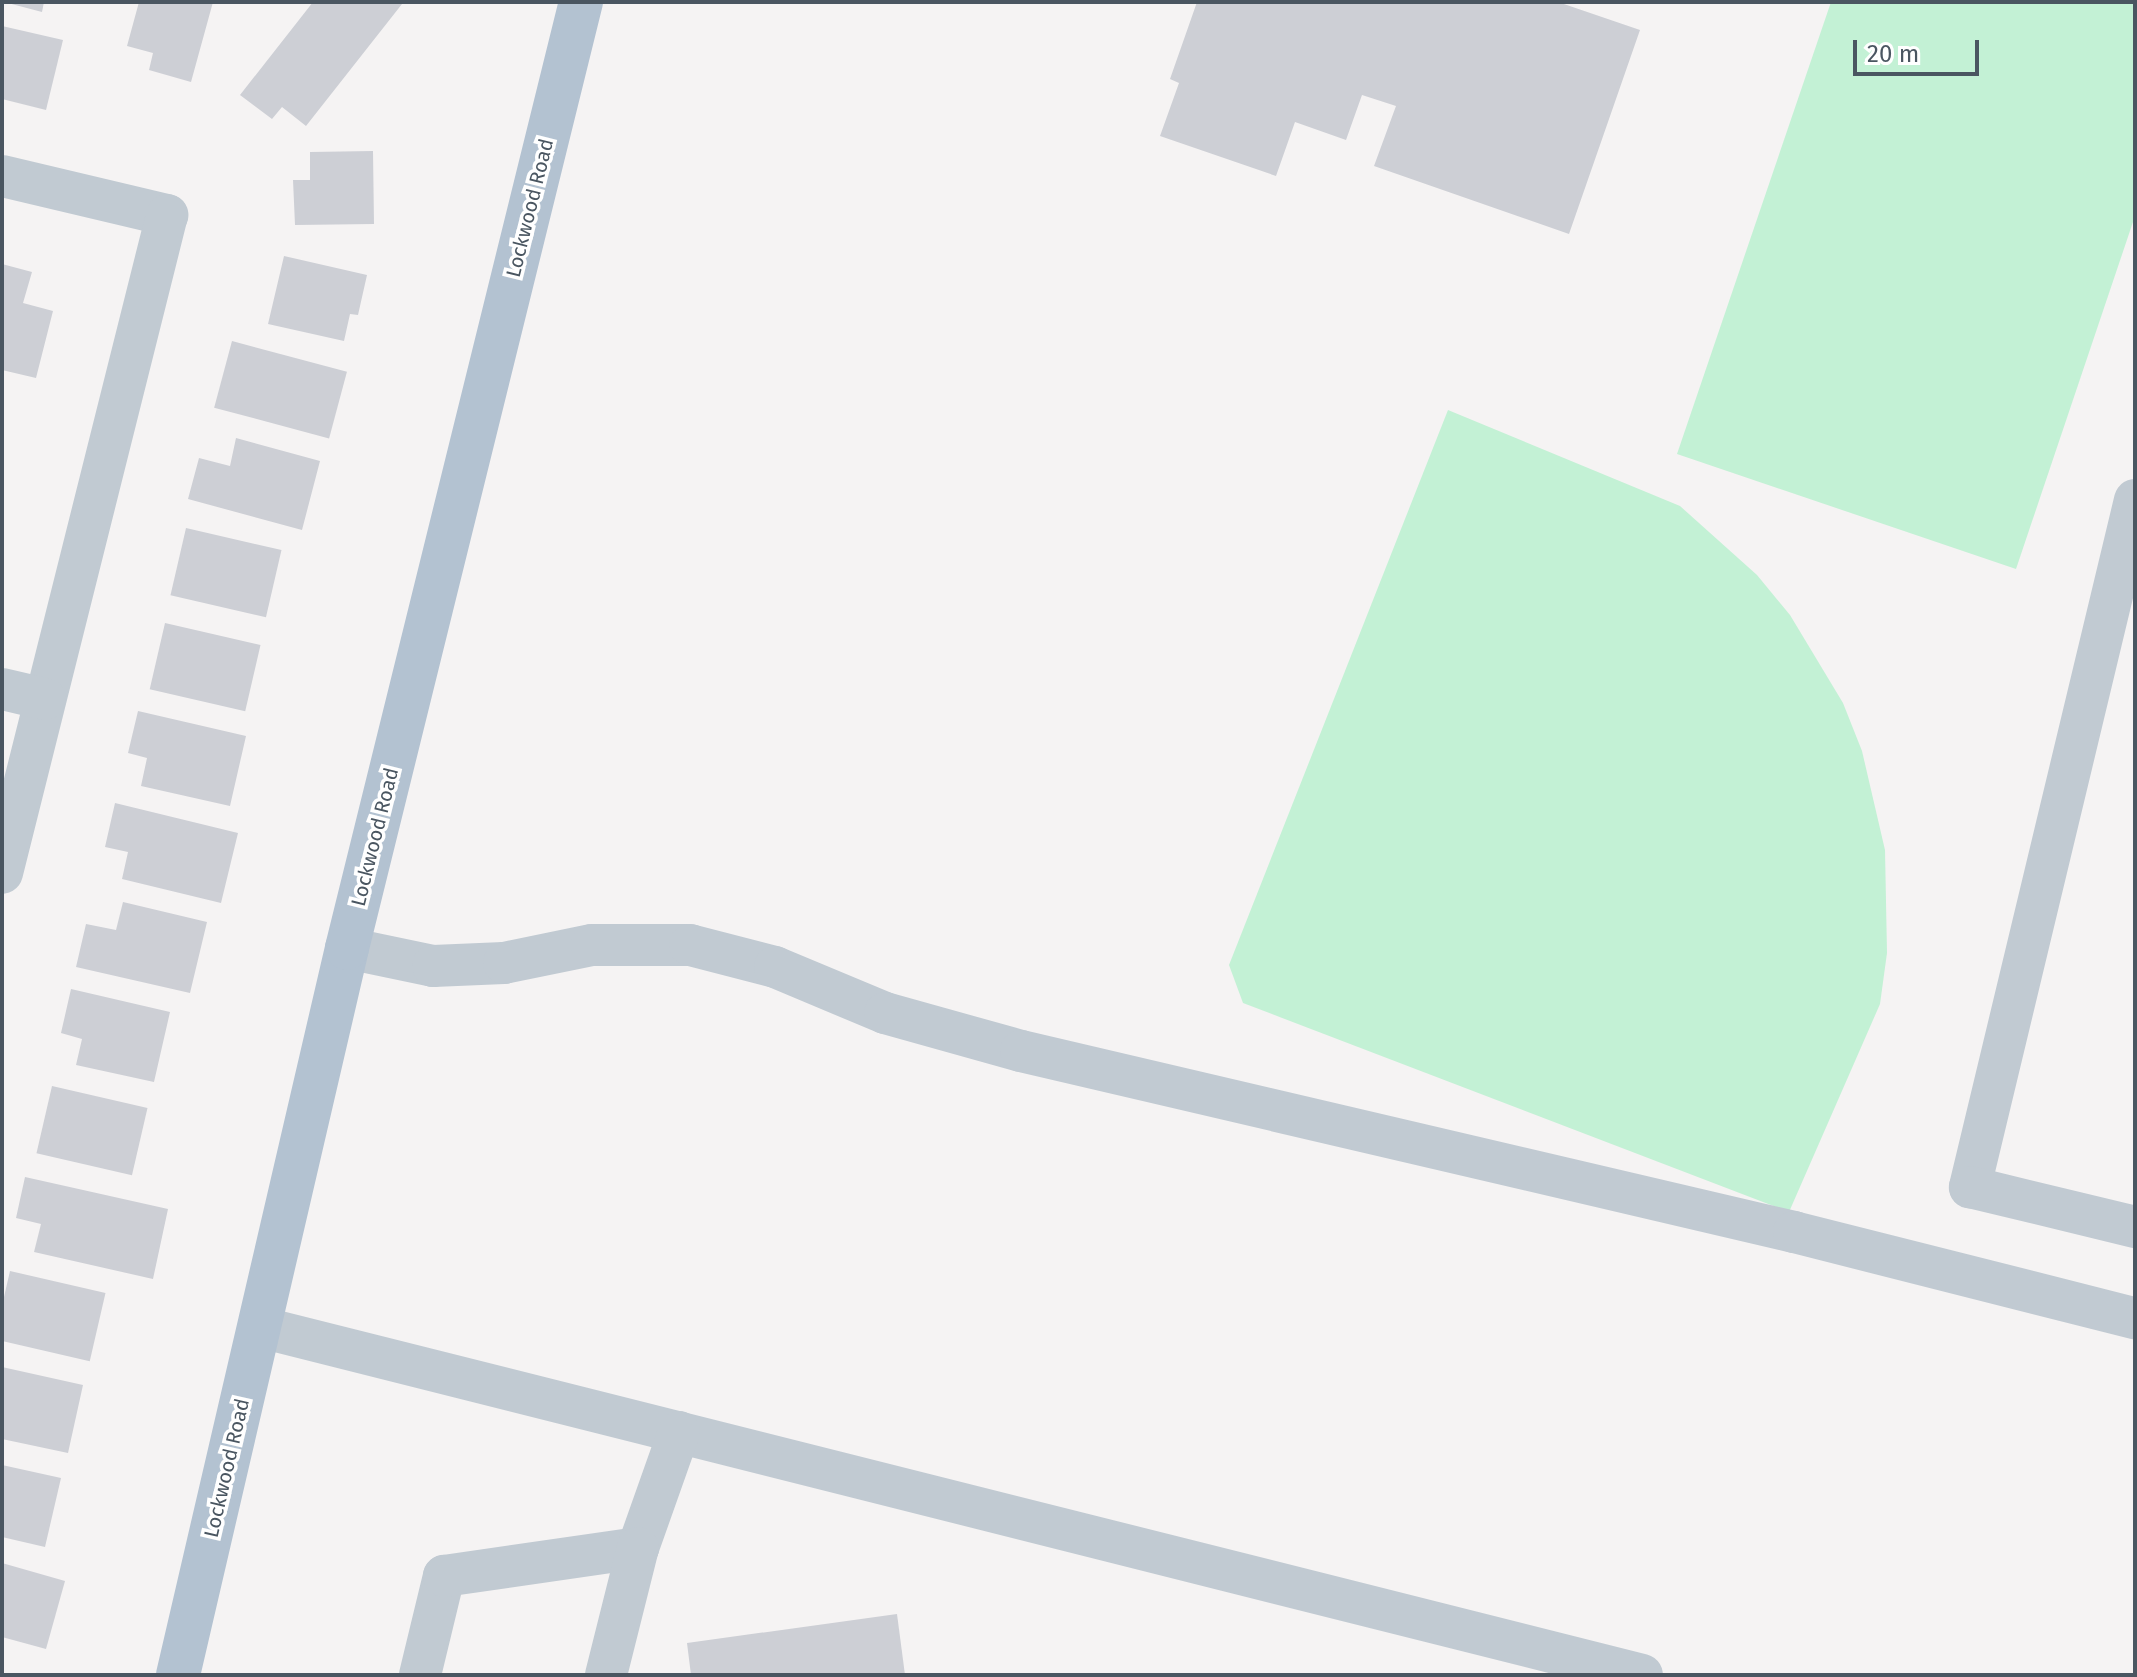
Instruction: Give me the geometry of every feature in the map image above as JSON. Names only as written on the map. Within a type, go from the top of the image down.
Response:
[{"type":"main road","name":"Lockwood Road","points":[[178,1675],[347,948],[581,2]]},
{"type":"street","points":[[2,176],[167,215],[2,873]]},
{"type":"street","points":[[2135,500],[1970,1187],[2135,1227]]},
{"type":"street","points":[[2,689],[45,699]]},
{"type":"street","points":[[347,948],[433,966],[504,963],[592,945],[690,945],[775,967],[885,1013],[1021,1051],[1794,1232],[2135,1318]]},
{"type":"street","points":[[260,1327],[1642,1675]]},
{"type":"street","points":[[606,1675],[638,1548],[679,1432]]},
{"type":"street","points":[[420,1675],[444,1576],[638,1548]]},
{"type":"green space","points":[[1831,2],[2135,2],[2135,216],[2016,569],[1677,454]]},
{"type":"green space","points":[[1448,410],[1680,506],[1757,575],[1790,615],[1843,703],[1862,751],[1885,850],[1887,953],[1880,1004],[1789,1212],[1243,1003],[1229,965]]},
{"type":"building","points":[[4,2],[44,2],[42,12]]},
{"type":"building","points":[[139,2],[213,2],[191,82],[149,70],[153,53],[127,46]]},
{"type":"building","points":[[313,2],[402,4],[306,126],[282,107],[272,119],[240,95]]},
{"type":"building","points":[[1197,2],[1558,2],[1640,30],[1569,234],[1374,166],[1396,106],[1362,95],[1346,140],[1295,122],[1276,176],[1160,136],[1179,83],[1170,79]]},
{"type":"building","points":[[2,26],[63,40],[46,110],[2,99]]},
{"type":"building","points":[[373,151],[374,224],[295,225],[293,180],[310,180],[310,152]]},
{"type":"building","points":[[284,256],[367,275],[358,315],[350,314],[344,341],[268,324]]},
{"type":"building","points":[[2,264],[32,272],[23,303],[53,311],[36,378],[2,370]]},
{"type":"building","points":[[232,341],[347,372],[329,438],[214,408]]},
{"type":"building","points":[[236,438],[320,461],[302,530],[188,499],[199,458],[230,466]]},
{"type":"building","points":[[186,528],[281,550],[266,617],[170,595]]},
{"type":"building","points":[[165,623],[260,645],[245,711],[150,689]]},
{"type":"building","points":[[138,711],[246,736],[230,806],[141,786],[147,758],[128,753]]},
{"type":"building","points":[[115,803],[238,833],[221,903],[122,879],[128,852],[105,847]]},
{"type":"building","points":[[123,902],[207,922],[190,993],[76,967],[86,924],[116,930]]},
{"type":"building","points":[[71,989],[170,1012],[154,1082],[76,1065],[82,1039],[61,1033]]},
{"type":"building","points":[[52,1086],[147,1108],[132,1175],[36,1153]]},
{"type":"building","points":[[25,1177],[168,1209],[153,1279],[34,1252],[41,1224],[16,1218]]},
{"type":"building","points":[[10,1271],[105,1293],[90,1361],[2,1341],[2,1306]]},
{"type":"building","points":[[2,1367],[83,1385],[68,1453],[2,1439]]},
{"type":"building","points":[[2,1465],[61,1478],[45,1547],[2,1537]]},
{"type":"building","points":[[2,1563],[65,1581],[46,1649],[2,1637]]},
{"type":"building","points":[[897,1614],[905,1675],[691,1675],[687,1643]]}]
